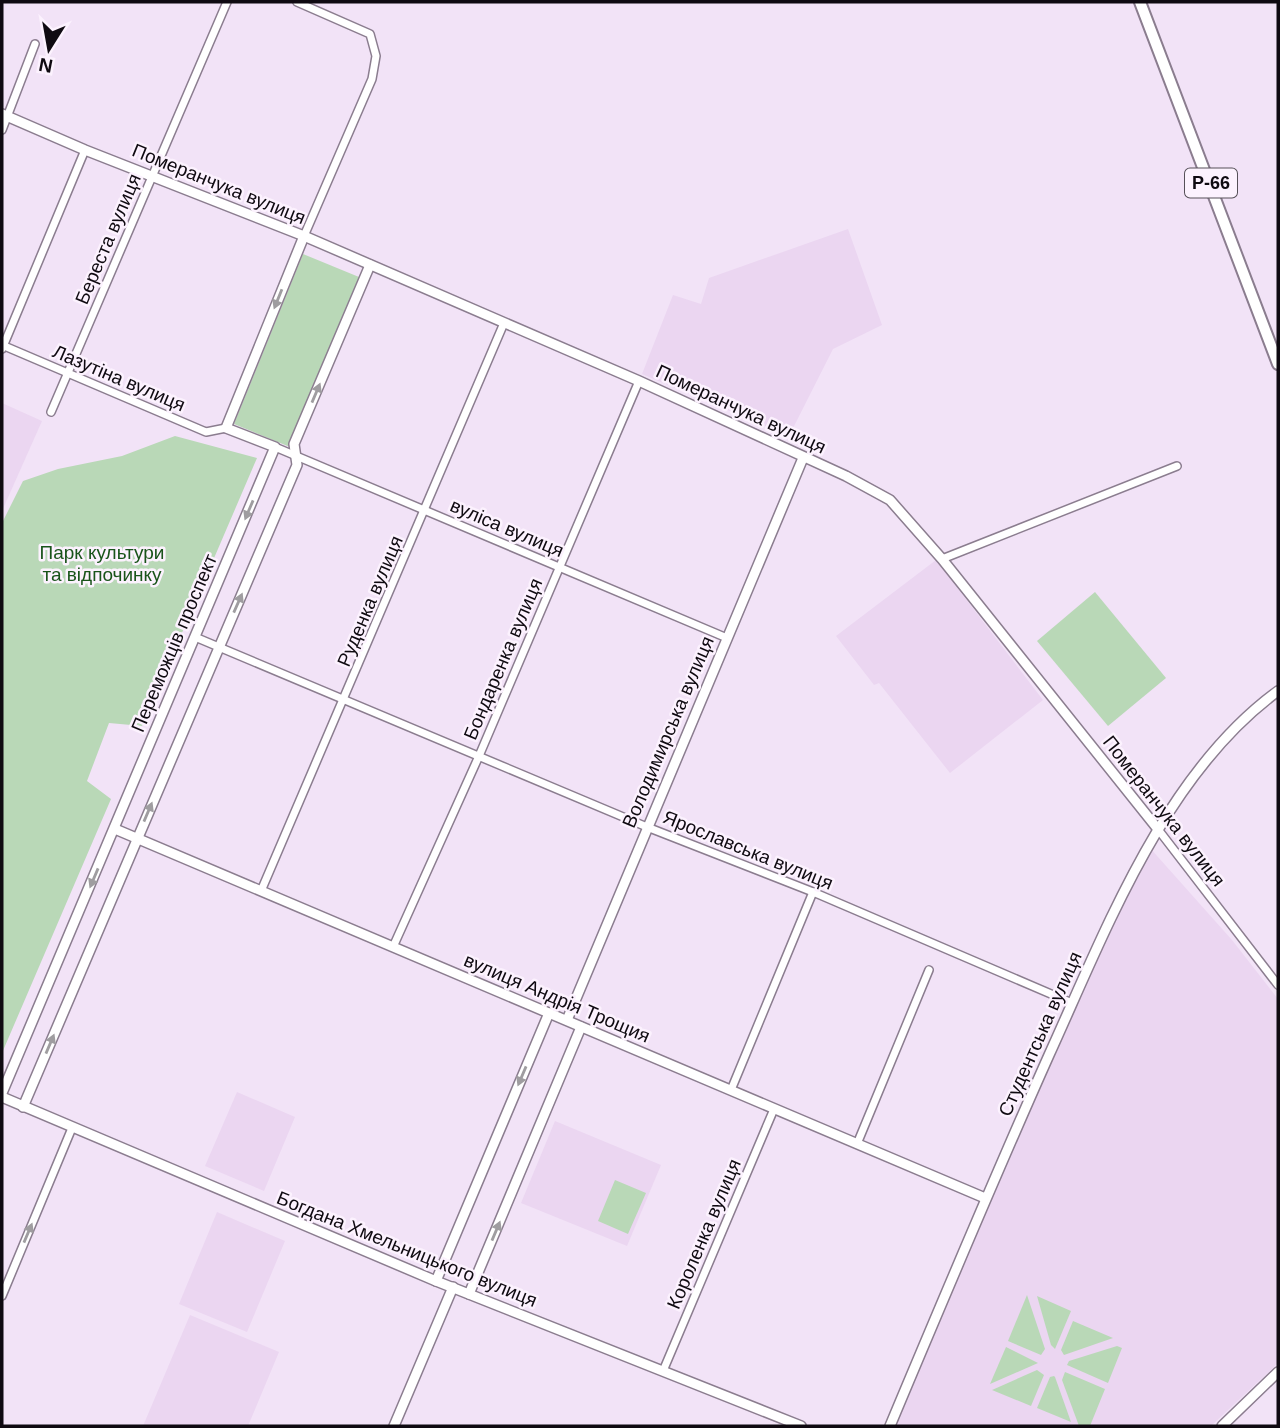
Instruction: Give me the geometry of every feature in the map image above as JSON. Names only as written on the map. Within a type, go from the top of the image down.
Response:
[{"type":"main road","name":"Р-66","points":[[1140,2],[1278,364]]},
{"type":"street","name":"Береста вулиця","points":[[51,412],[227,2]]},
{"type":"street","points":[[275,447],[226,428],[304,236],[372,79],[376,57],[370,34],[297,2]]},
{"type":"street","points":[[2,130],[5,115],[36,44]]},
{"type":"street","name":"Померанчука вулиця","points":[[5,115],[85,150],[304,236],[639,381],[846,476],[890,500],[942,559],[1157,828],[1278,985]]},
{"type":"street","points":[[2,347],[85,150]]},
{"type":"street","points":[[23,1107],[297,465],[298,456],[294,444],[370,265]]},
{"type":"street","name":"Руденка вулиця","points":[[261,891],[345,701],[505,323]]},
{"type":"street","name":"Лазутіна вулиця","points":[[2,347],[206,432],[226,428]]},
{"type":"street","name":"Бондаренка вулиця","points":[[393,947],[479,756],[639,381]]},
{"type":"street","name":"вуліса вулиця","points":[[275,447],[727,638]]},
{"type":"street","name":"Переможців проспект","points":[[2,1095],[275,447]]},
{"type":"street","name":"Володимирська вулиця","points":[[567,1020],[803,458]]},
{"type":"street","points":[[942,559],[1177,466]]},
{"type":"street","name":"Ярославська вулиця","points":[[195,637],[647,827],[813,892],[1072,1003]]},
{"type":"street","name":"Студентська вулиця","points":[[890,1426],[985,1198],[1072,1003],[1157,828],[1247,714],[1278,691]]},
{"type":"street","name":"вулиця Андрія Трощия","points":[[115,829],[985,1198]]},
{"type":"street","points":[[731,1090],[813,892]]},
{"type":"street","points":[[857,1144],[929,970]]},
{"type":"street","points":[[436,1281],[549,1013]]},
{"type":"street","points":[[469,1294],[581,1027]]},
{"type":"street","name":"Богдана Хмельницького вулиця","points":[[2,1095],[23,1107],[436,1281],[801,1426]]},
{"type":"street","name":"Короленка вулиця","points":[[663,1371],[774,1109]]},
{"type":"street","points":[[2,1296],[72,1128]]},
{"type":"street","points":[[394,1426],[453,1287]]},
{"type":"street","points":[[1225,1425],[1278,1373]]},
{"type":"shaded area","points":[[848,229],[882,325],[833,349],[789,436],[642,374],[673,295],[701,304],[709,278]]},
{"type":"shaded area","points":[[2,403],[42,421],[2,511]]},
{"type":"shaded area","points":[[936,560],[1043,700],[950,773],[879,683],[874,685],[836,636]]},
{"type":"shaded area","points":[[1150,848],[1232,940],[1278,999],[1278,1363],[1211,1426],[892,1426],[1069,1017]]},
{"type":"shaded area","points":[[237,1092],[295,1117],[264,1191],[205,1166]]},
{"type":"shaded area","points":[[555,1121],[661,1165],[627,1246],[521,1203]]},
{"type":"shaded area","points":[[217,1212],[285,1241],[247,1332],[179,1304]]},
{"type":"shaded area","points":[[190,1315],[279,1352],[248,1426],[143,1426]]},
{"type":"green space","points":[[303,254],[359,277],[290,447],[234,424]]},
{"type":"green space","name":"Парк культури та відпочинку","points":[[175,436],[257,458],[142,726],[109,723],[87,781],[111,799],[2,1053],[2,523],[23,481],[58,469],[122,456]]},
{"type":"green space","points":[[1095,592],[1166,678],[1108,726],[1037,641]]},
{"type":"green space","points":[[615,1180],[646,1193],[628,1234],[598,1221]]},
{"type":"green space","points":[[1027,1295],[1045,1349],[1041,1355],[1008,1341]]},
{"type":"green space","points":[[1037,1296],[1071,1311],[1055,1349],[1051,1345]]},
{"type":"green space","points":[[1073,1321],[1113,1338],[1064,1355],[1061,1350]]},
{"type":"green space","points":[[1117,1346],[1122,1348],[1108,1383],[1067,1365],[1069,1361]]},
{"type":"green space","points":[[1006,1347],[1038,1363],[990,1384]]},
{"type":"green space","points":[[1037,1370],[1044,1375],[1031,1406],[992,1390]]},
{"type":"green space","points":[[1065,1372],[1105,1389],[1090,1426],[1079,1426],[1062,1380]]},
{"type":"green space","points":[[1054,1376],[1071,1422],[1037,1408],[1050,1377]]}]
